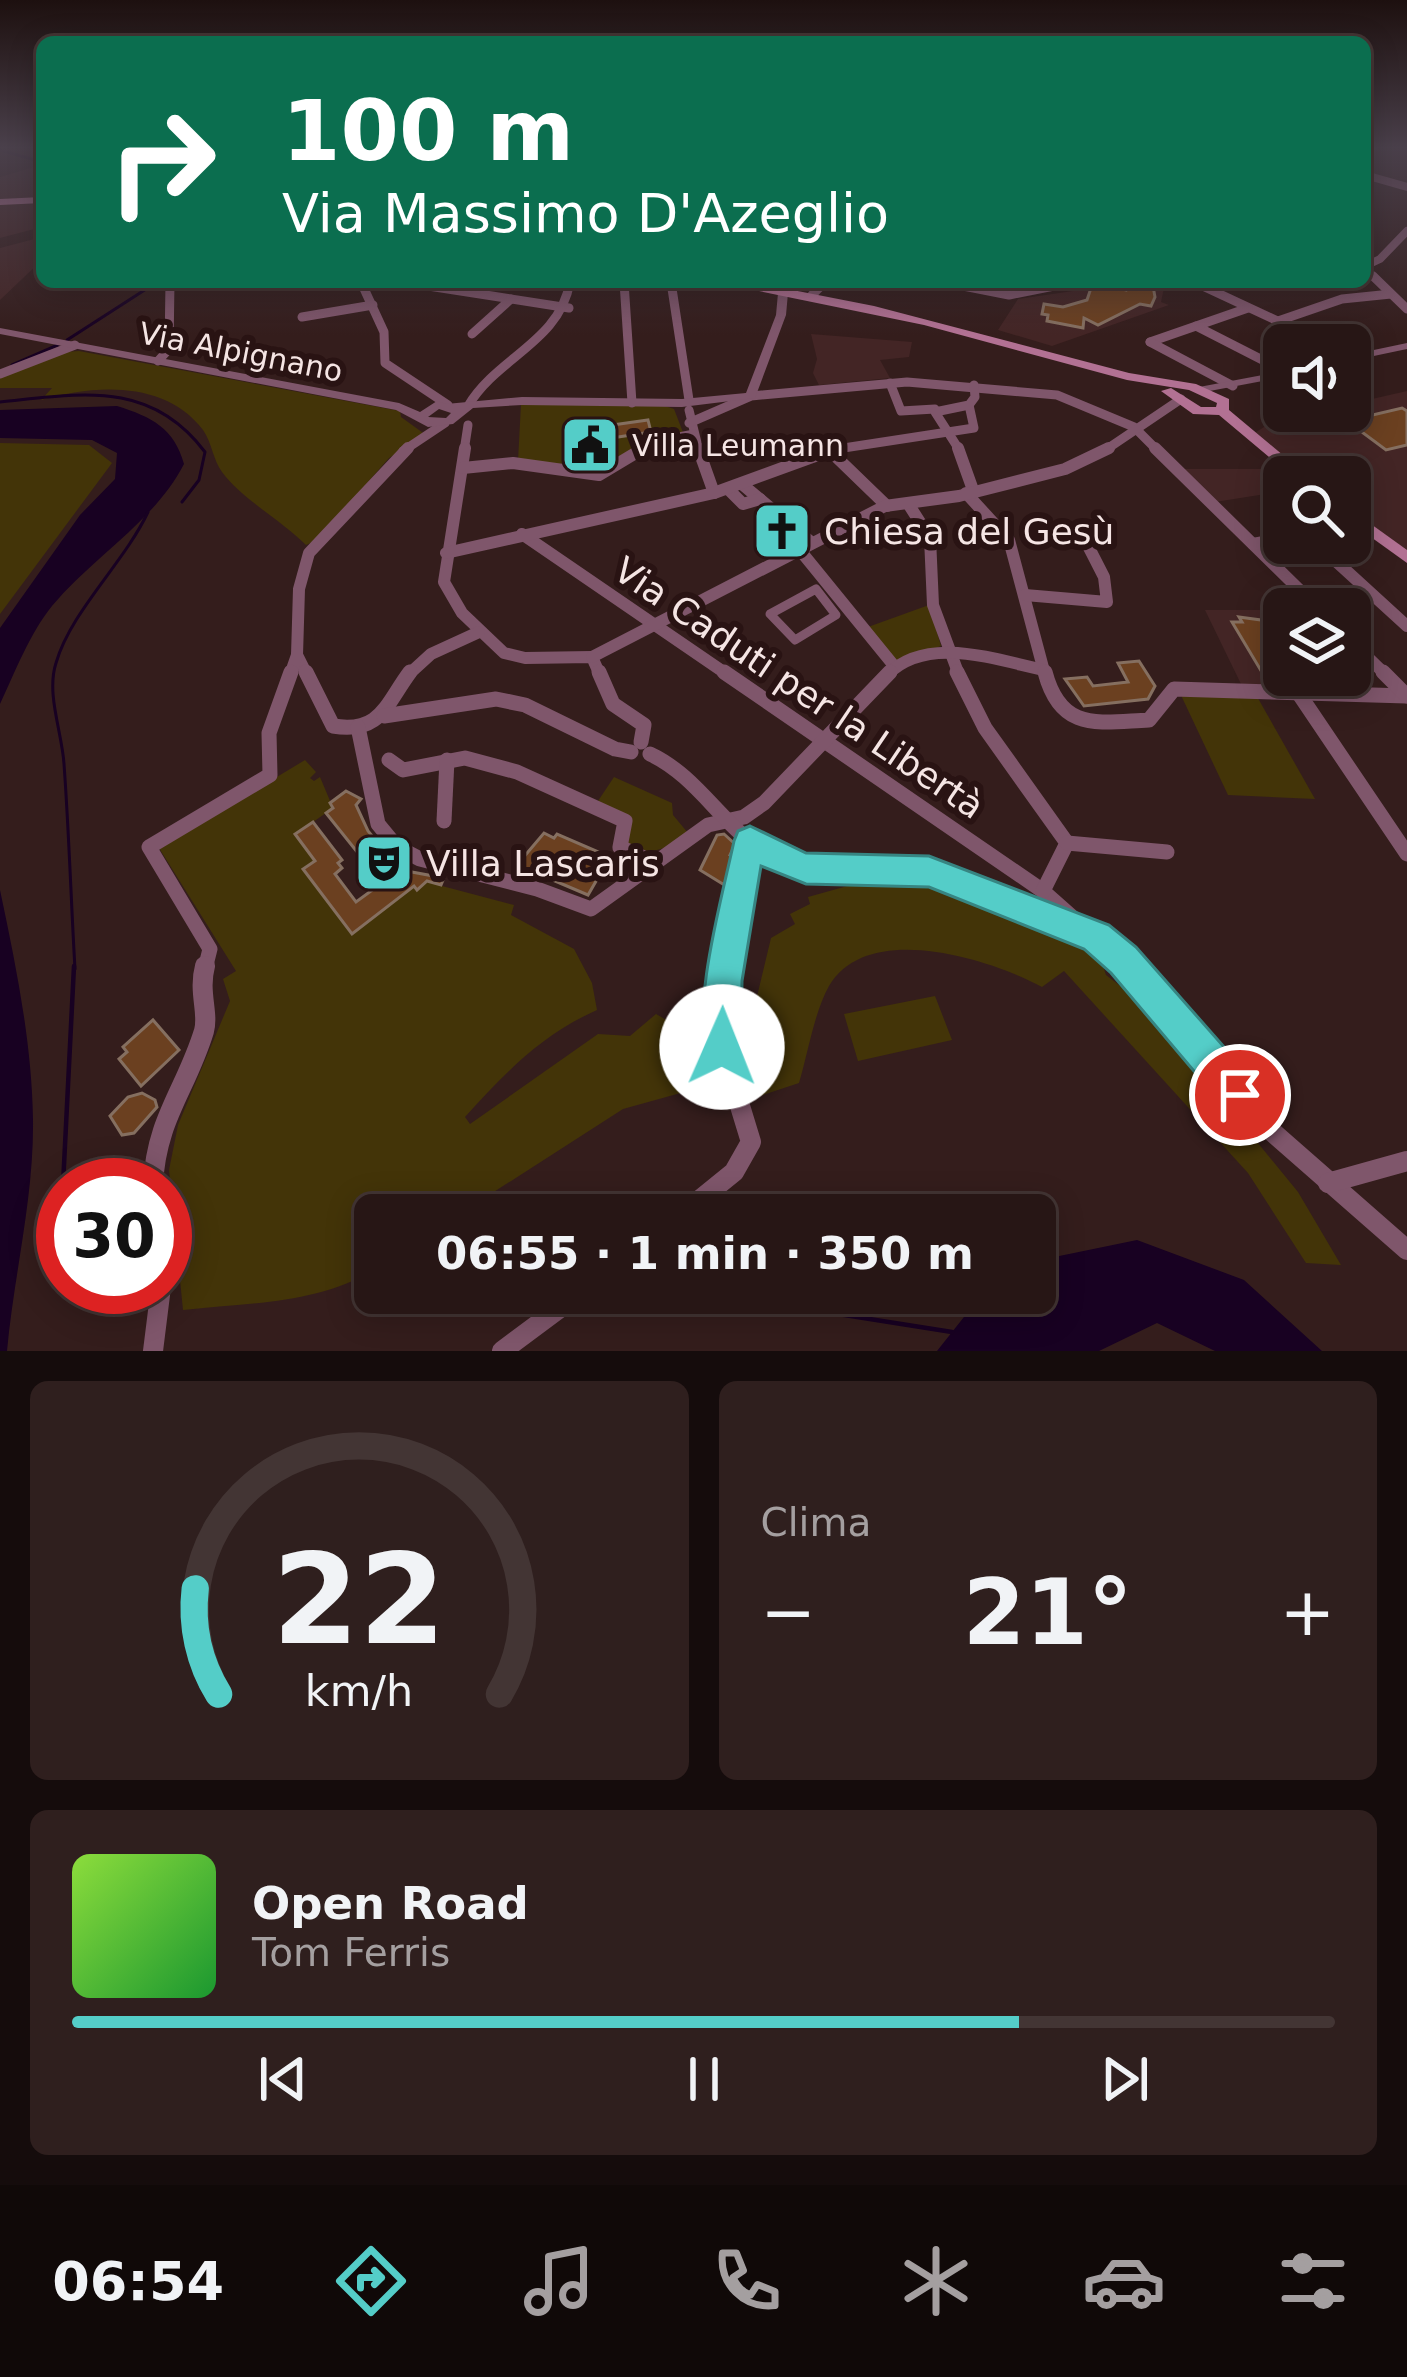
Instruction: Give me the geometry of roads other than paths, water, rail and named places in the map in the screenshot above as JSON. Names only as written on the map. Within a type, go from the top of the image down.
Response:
[{"type":"main road","points":[[796,288],[992,335],[1129,376],[1189,401],[1275,456]]},
{"type":"main road","points":[[1189,401],[1223,406],[1247,434]]},
{"type":"main road","points":[[1189,401],[1223,406]]},
{"type":"main road","points":[[1371,530],[1407,558]]},
{"type":"street","points":[[1407,231],[1371,271],[1407,309]]},
{"type":"street","points":[[158,361],[169,349],[170,288]]},
{"type":"street","points":[[368,288],[384,332],[385,363],[468,425],[444,582],[478,632],[504,653],[525,658],[592,657],[887,506],[909,506],[1087,461],[1189,401],[1263,378]]},
{"type":"street","points":[[441,288],[569,308]]},
{"type":"street","points":[[154,1158],[155,1144],[206,1025],[199,989],[210,949],[149,847],[270,775],[269,734],[297,655],[298,589],[309,553],[397,455],[550,331],[569,308],[570,288]]},
{"type":"street","points":[[624,288],[632,403]]},
{"type":"street","points":[[672,288],[690,412],[714,493]]},
{"type":"street","points":[[747,397],[792,288]]},
{"type":"street","points":[[973,288],[1009,295],[1044,288]]},
{"type":"street","points":[[1206,288],[1284,324]]},
{"type":"street","points":[[1278,321],[1342,299],[1391,294]]},
{"type":"street","points":[[472,334],[511,299]]},
{"type":"street","points":[[302,317],[373,305]]},
{"type":"street","points":[[1233,386],[1150,342],[1248,308]]},
{"type":"street","points":[[1196,326],[1263,361]]},
{"type":"street","name":"Via Alpignano","points":[[0,331],[446,412]]},
{"type":"street","points":[[0,374],[75,345]]},
{"type":"street","points":[[1371,353],[1406,346]]},
{"type":"street","points":[[446,412],[632,403],[690,412],[747,397],[890,383],[1057,394],[1108,412],[1137,431],[1298,588]]},
{"type":"street","points":[[890,383],[901,411],[969,405],[976,398],[974,385]]},
{"type":"street","points":[[1223,406],[1233,386]]},
{"type":"street","points":[[464,468],[513,463],[599,475],[654,442],[690,412],[747,397]]},
{"type":"street","points":[[446,553],[714,493],[828,449],[974,428],[969,405]]},
{"type":"street","points":[[935,410],[967,462],[970,491],[1006,534],[1044,670],[1067,713],[1082,723],[1148,720],[1174,689],[1263,690]]},
{"type":"street","points":[[828,449],[887,506]]},
{"type":"street","points":[[710,477],[760,499],[805,546],[895,667]]},
{"type":"street","points":[[909,506],[930,538],[933,605],[946,650],[985,728],[1067,843],[1167,852]]},
{"type":"street","name":"Via Caduti per la Libertà","points":[[522,534],[1043,891],[1124,960],[1269,1129],[1407,1250]]},
{"type":"street","points":[[1025,595],[1107,602],[1104,577],[1082,534]]},
{"type":"street","points":[[1253,544],[1263,542]]},
{"type":"street","points":[[1339,564],[1407,626]]},
{"type":"street","points":[[816,589],[836,615],[794,640],[770,614],[816,589]]},
{"type":"street","points":[[384,716],[416,661],[430,650],[478,632]]},
{"type":"street","points":[[354,728],[378,824],[397,847],[420,860],[537,889],[591,909],[708,825],[744,817],[764,803],[895,667],[946,650],[1044,670]]},
{"type":"street","points":[[297,655],[333,725],[354,728],[384,716],[496,698],[525,705],[615,749],[640,749],[676,764],[750,841],[782,862],[806,868],[929,872],[1096,937]]},
{"type":"street","points":[[592,657],[614,704],[644,725],[640,749]]},
{"type":"street","points":[[1371,661],[1407,696]]},
{"type":"street","points":[[1371,694],[1407,696]]},
{"type":"street","points":[[1300,696],[1406,850]]},
{"type":"street","points":[[388,760],[403,770],[465,758],[518,772],[625,820],[620,847],[655,863]]},
{"type":"street","points":[[444,821],[447,760]]},
{"type":"street","points":[[707,1194],[734,1172],[752,1142],[722,1047],[721,1025],[724,981],[750,841]]},
{"type":"street","points":[[1043,891],[1067,843]]},
{"type":"street","points":[[1328,1183],[1407,1161]]},
{"type":"street","points":[[153,1351],[158,1314]]},
{"type":"street","points":[[502,1351],[552,1314]]},
{"type":"waterway","points":[[67,340],[148,288]]},
{"type":"waterway","points":[[12,365],[58,345]]},
{"type":"waterway","points":[[0,402],[86,395],[137,402],[161,412],[205,452],[199,480],[182,502]]},
{"type":"waterway","points":[[75,969],[64,764],[53,675],[73,625],[148,512]]},
{"type":"waterway","points":[[64,1158],[74,966]]},
{"type":"waterway","points":[[838,1314],[952,1332]]},
{"type":"place","name":"Villa Leumann","points":[[590,445]]},
{"type":"place","name":"Chiesa del Gesù","points":[[782,531]]},
{"type":"place","name":"Villa Lascaris","points":[[384,863]]}]
